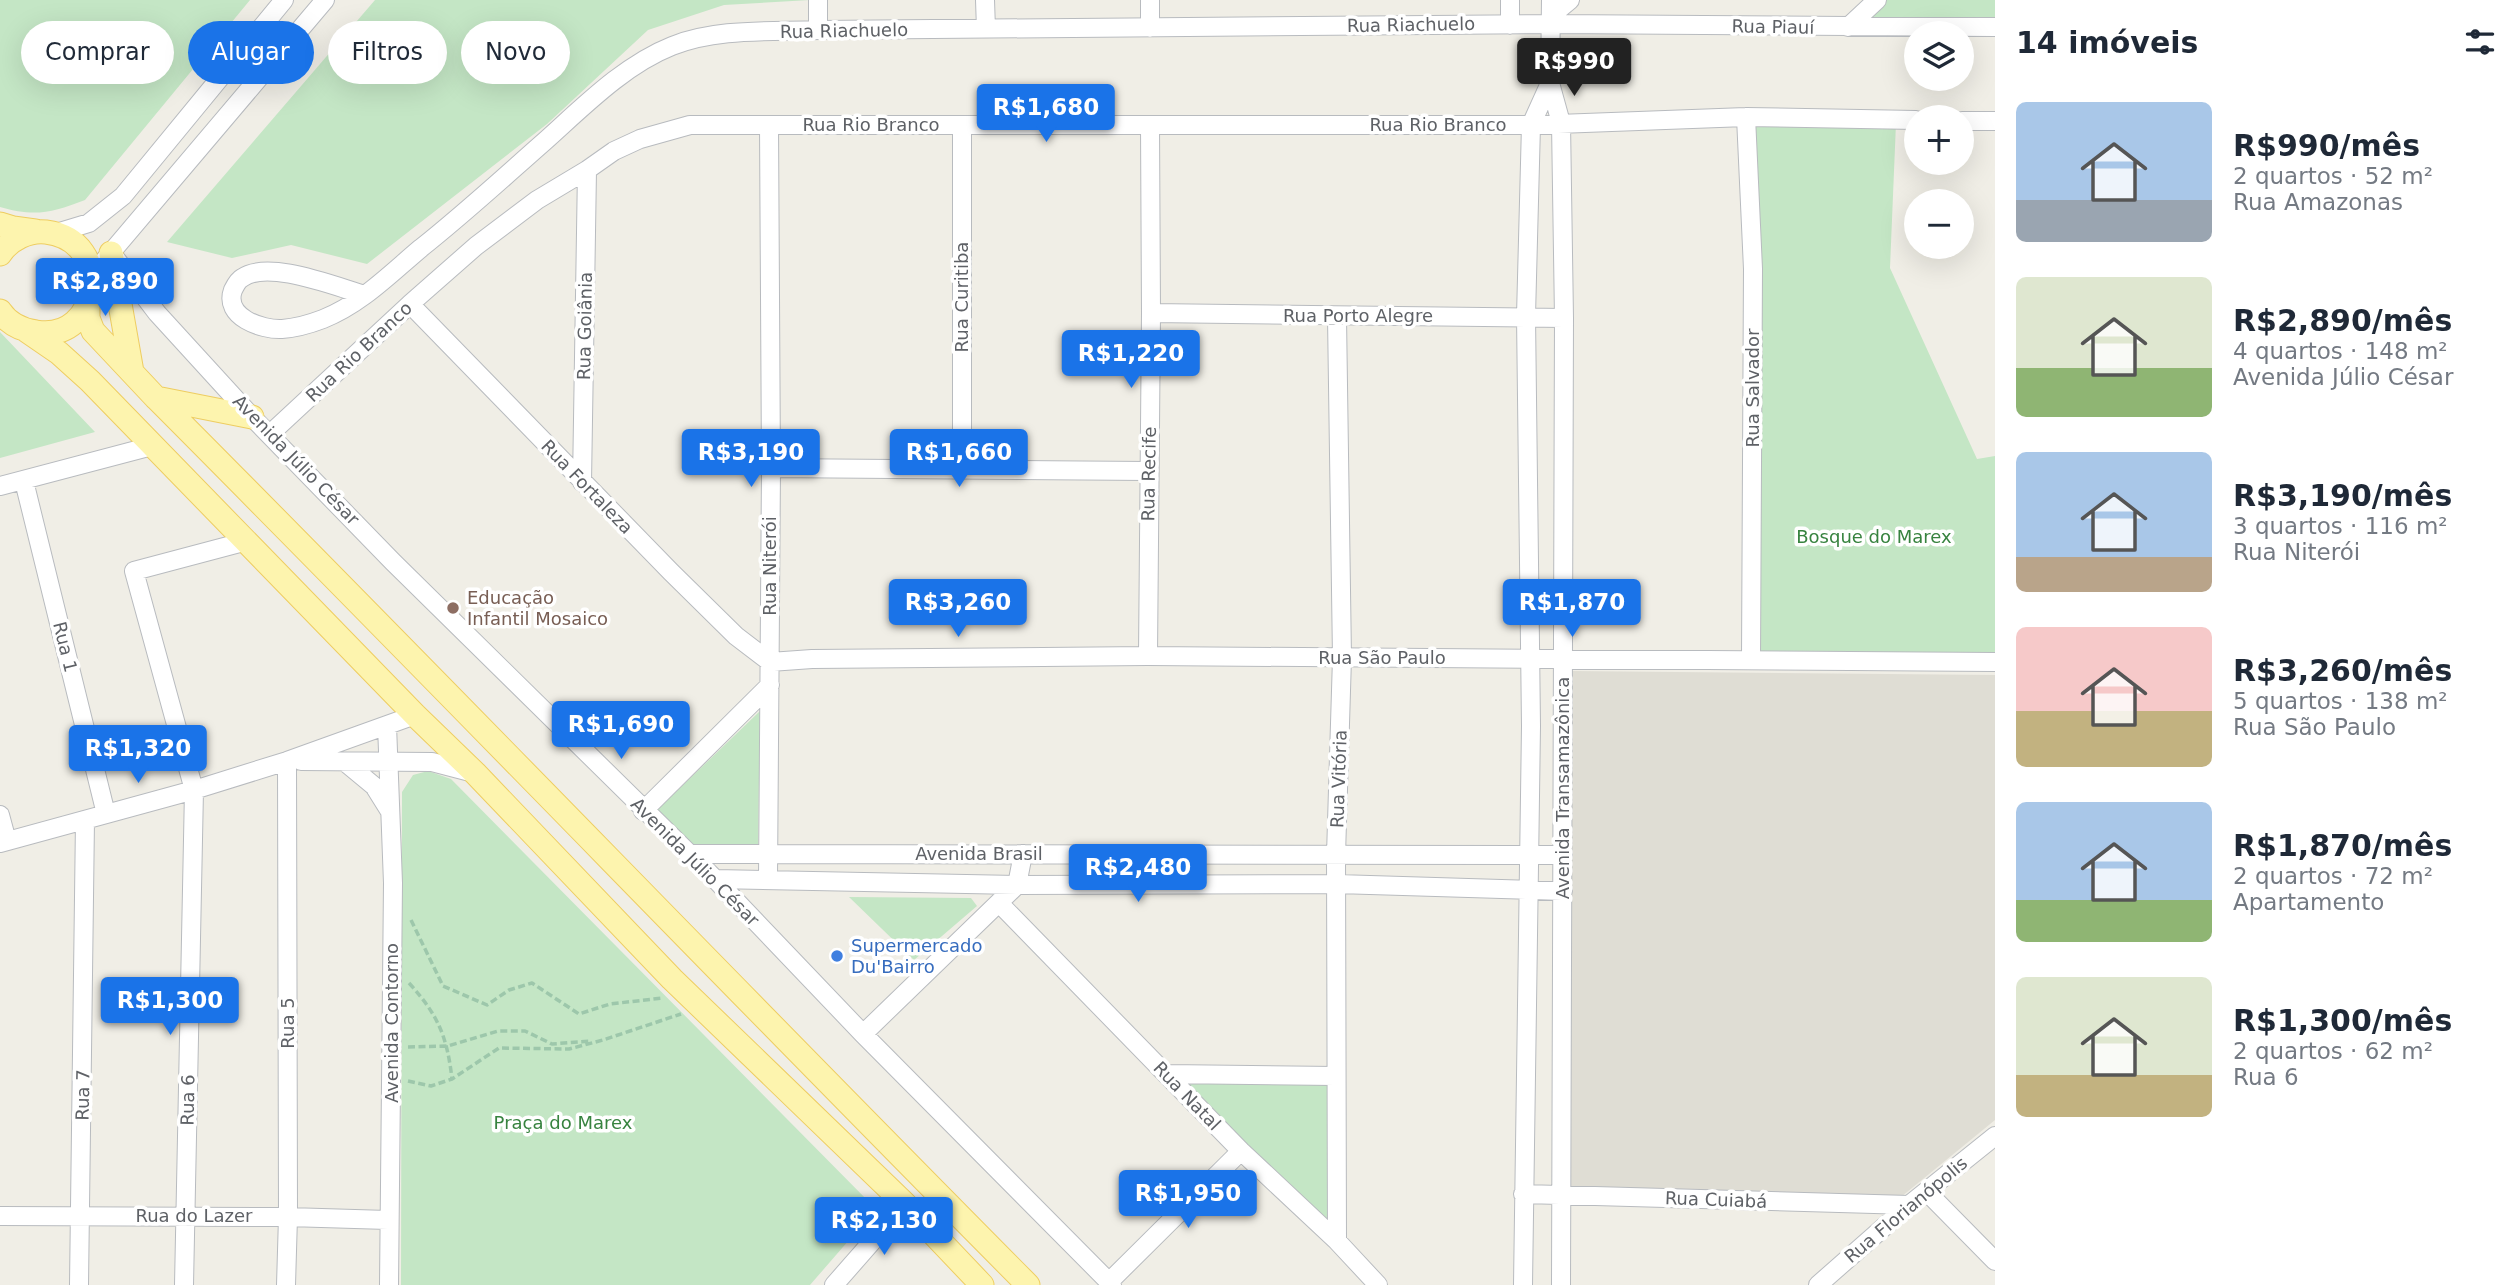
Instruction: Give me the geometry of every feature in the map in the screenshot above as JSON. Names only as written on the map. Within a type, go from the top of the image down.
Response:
[{"type":"main road","points":[[0,224],[49,232],[69,240],[80,249],[88,261],[92,275],[92,290],[80,316],[56,331],[27,331]]},
{"type":"main road","points":[[0,254],[14,240],[27,233],[49,232]]},
{"type":"main road","points":[[111,253],[132,372]]},
{"type":"main road","points":[[88,303],[88,318],[93,331],[156,398],[1028,1285]]},
{"type":"main road","points":[[0,311],[14,325],[59,353],[90,381],[695,1001],[905,1204],[982,1285]]},
{"type":"main road","points":[[156,398],[252,417]]},
{"type":"street","points":[[49,232],[89,223],[123,196],[284,0]]},
{"type":"street","points":[[92,275],[155,204],[325,0]]},
{"type":"street","points":[[818,0],[818,30]]},
{"type":"street","points":[[985,0],[986,29]]},
{"type":"street","points":[[1150,0],[1150,28]]},
{"type":"street","points":[[1510,0],[1510,24]]},
{"type":"street","points":[[1531,125],[1550,83],[1551,13],[1570,0]]},
{"type":"street","points":[[1848,27],[1877,0]]},
{"type":"street","name":"Rua Riachuelo","points":[[365,295],[282,272],[265,271],[243,277],[236,285],[231,304],[238,315],[257,325],[281,329],[308,324],[336,314],[365,295],[463,214],[617,79],[657,52],[673,45],[719,35],[818,30],[1510,24],[1551,13]]},
{"type":"street","name":"Rua Piauí","points":[[1551,13],[1848,27],[1995,27]]},
{"type":"street","name":"Avenida Transamazônica","points":[[1550,83],[1561,123],[1564,318],[1561,1285]]},
{"type":"street","name":"Rua Rio Branco","points":[[270,434],[476,246],[537,200],[614,151],[666,130],[690,125],[1531,125],[1746,117],[1904,120]]},
{"type":"street","name":"Rua Salvador","points":[[1746,117],[1753,269],[1751,659]]},
{"type":"street","points":[[1974,121],[1995,121]]},
{"type":"street","name":"Rua Niterói","points":[[768,880],[771,468],[769,125]]},
{"type":"street","name":"Rua Curitiba","points":[[962,125],[962,470]]},
{"type":"street","name":"Rua Recife","points":[[1148,656],[1148,471],[1152,313],[1150,125]]},
{"type":"street","name":"Avenida Transamazônica","points":[[1523,1285],[1531,657],[1526,316],[1531,125]]},
{"type":"street","name":"Rua Goiânia","points":[[582,482],[587,170]]},
{"type":"street","name":"Avenida Júlio César","points":[[111,253],[157,313],[252,417],[393,562],[715,879],[863,1034],[1110,1284]]},
{"type":"street","name":"Rua Fortaleza","points":[[410,304],[582,482],[736,635],[770,662]]},
{"type":"street","name":"Rua Porto Alegre","points":[[1152,313],[1564,318]]},
{"type":"street","name":"Rua Vitória","points":[[1337,317],[1342,658],[1336,855],[1337,1241]]},
{"type":"street","points":[[0,486],[152,446]]},
{"type":"street","points":[[771,468],[1148,471]]},
{"type":"street","name":"Rua 1","points":[[24,481],[106,814]]},
{"type":"street","name":"Rua 6","points":[[184,1285],[194,790],[134,571],[247,541]]},
{"type":"street","name":"Rua São Paulo","points":[[770,662],[812,659],[1148,656],[1995,662]]},
{"type":"street","points":[[643,811],[770,685]]},
{"type":"street","points":[[0,815],[3,842],[194,790],[287,761],[415,715]]},
{"type":"street","name":"Avenida Contorno","points":[[387,725],[393,883],[389,1285]]},
{"type":"street","points":[[287,761],[432,762],[475,773]]},
{"type":"street","name":"Rua 5","points":[[286,1285],[287,761]]},
{"type":"street","points":[[345,762],[374,786],[391,811]]},
{"type":"street","name":"Rua 7","points":[[79,1285],[85,820]]},
{"type":"street","name":"Avenida Brasil","points":[[689,854],[1563,855]]},
{"type":"street","points":[[863,1034],[1017,885],[1023,854]]},
{"type":"street","name":"Avenida Brasil","points":[[715,879],[1017,885],[1337,884],[1563,891]]},
{"type":"street","name":"Rua Natal","points":[[1000,904],[1241,1151],[1337,1241],[1378,1285]]},
{"type":"street","points":[[1166,1074],[1335,1076]]},
{"type":"street","name":"Rua Florianópolis","points":[[1818,1285],[1909,1205],[1995,1136]]},
{"type":"street","points":[[1110,1284],[1241,1151]]},
{"type":"street","points":[[1927,1192],[1995,1261]]},
{"type":"street","name":"Rua Cuiabá","points":[[1523,1194],[1909,1205]]},
{"type":"street","points":[[834,1285],[905,1204]]},
{"type":"street","name":"Rua do Lazer","points":[[0,1216],[388,1220]]},
{"type":"path","points":[[410,918],[443,986],[486,1004],[509,990],[532,983],[579,1014],[610,1004],[695,1001]]},
{"type":"path","points":[[392,963],[431,1007],[448,1046],[452,1079]]},
{"type":"path","points":[[392,1077],[431,1086],[452,1079],[499,1048],[569,1048],[603,1040],[695,1001]]},
{"type":"path","points":[[392,1047],[448,1046],[498,1031],[525,1031],[552,1044],[603,1040]]},
{"type":"shaded area","points":[[1572,671],[1995,675],[1995,1120],[1901,1197],[1568,1188]]},
{"type":"green space","points":[[0,0],[250,0],[233,21],[188,21],[188,75],[85,200],[53,211],[33,213],[0,207]]},
{"type":"green space","points":[[375,0],[810,0],[724,5],[648,30],[547,124],[367,264],[291,245],[232,258],[167,242],[303,84],[314,84],[314,71],[328,55],[328,84],[447,84],[447,21],[357,21]]},
{"type":"green space","points":[[1875,0],[1995,0],[1995,23],[1852,23]]},
{"type":"green space","name":"Bosque do Marex","points":[[1752,123],[1896,123],[1890,268],[1977,459],[1995,456],[1995,662],[1751,659]]},
{"type":"green space","points":[[0,332],[95,432],[0,458]]},
{"type":"green space","points":[[760,711],[758,844],[691,846],[656,811]]},
{"type":"green space","name":"Praça do Marex","points":[[428,771],[451,779],[876,1209],[810,1285],[401,1285],[402,792],[413,775]]},
{"type":"green space","points":[[849,897],[971,898],[977,906],[914,960]]},
{"type":"green space","points":[[1172,1074],[1336,1077],[1336,1242]]},
{"type":"place","name":"Educação Infantil Mosaico","points":[[453,608]]},
{"type":"place","name":"Supermercado Du'Bairro","points":[[837,956]]}]
